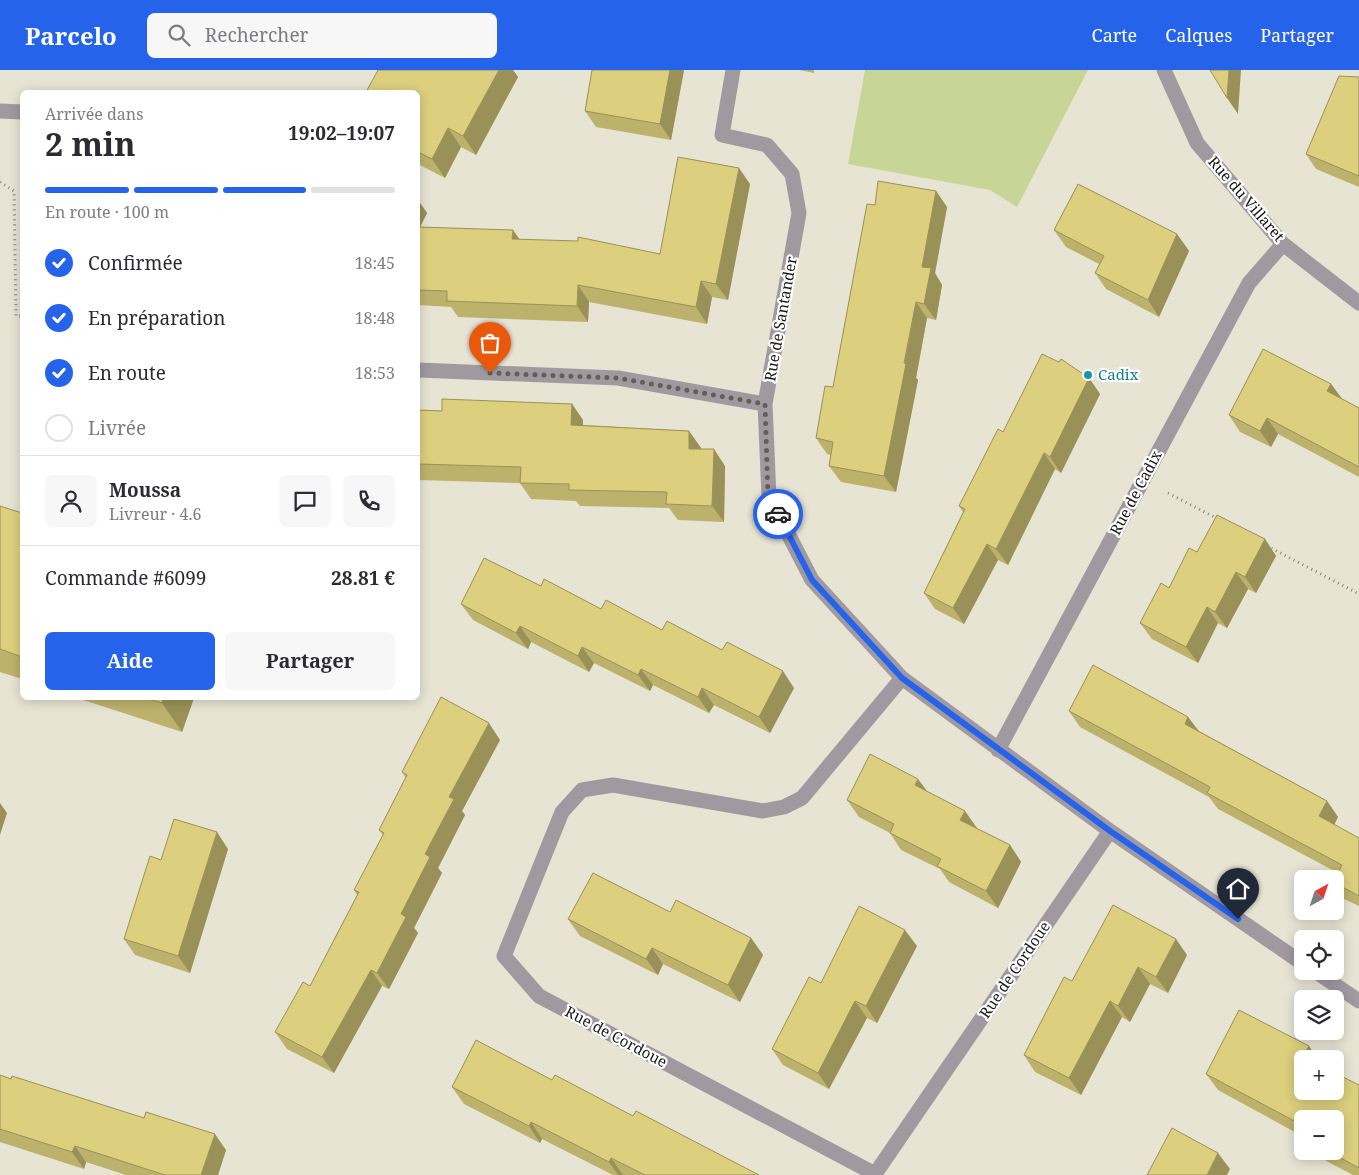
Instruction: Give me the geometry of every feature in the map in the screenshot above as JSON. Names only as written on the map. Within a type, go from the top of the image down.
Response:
[{"type":"street","name":"Rue de Santander","points":[[733,70],[722,134],[767,145],[792,174],[799,213],[765,404],[768,497],[812,580],[902,678],[1110,831],[1294,957]]},
{"type":"street","name":"Rue du Villaret","points":[[1164,70],[1197,143],[1284,244],[1359,303]]},
{"type":"street","points":[[0,111],[20,112]]},
{"type":"street","name":"Rue de Cadix","points":[[998,750],[1249,283],[1284,244]]},
{"type":"street","points":[[420,370],[618,378],[765,404]]},
{"type":"street","name":"Rue de Cordoue","points":[[902,678],[802,798],[784,807],[763,811],[613,785],[582,790],[562,812],[504,956],[538,996],[875,1174],[1110,831]]},
{"type":"street","points":[[1328,980],[1359,1001]]},
{"type":"path","points":[[0,182],[14,191],[16,316],[20,316]]},
{"type":"path","points":[[1143,480],[1221,521]]},
{"type":"path","points":[[1264,544],[1359,594]]},
{"type":"green space","points":[[865,70],[1088,70],[1017,207],[990,190],[848,164]]},
{"type":"building","points":[[378,70],[499,70],[463,136],[448,128],[432,159],[420,153],[420,90],[367,90]]},
{"type":"building","points":[[592,70],[670,70],[660,124],[585,111]]},
{"type":"building","points":[[1210,70],[1229,70],[1227,98]]},
{"type":"building","points":[[1339,76],[1359,77],[1359,176],[1306,154]]},
{"type":"building","points":[[678,157],[739,168],[716,284],[701,281],[696,307],[578,285],[577,306],[447,301],[447,291],[420,290],[420,227],[513,230],[512,239],[578,241],[578,237],[660,254]]},
{"type":"building","points":[[878,181],[936,191],[922,267],[931,268],[924,304],[916,302],[884,476],[829,466],[833,442],[816,438],[825,386],[833,387],[867,204],[875,205]]},
{"type":"building","points":[[1078,184],[1177,234],[1148,300],[1095,273],[1104,256],[1054,230]]},
{"type":"building","points":[[1263,349],[1331,384],[1327,391],[1359,408],[1359,467],[1267,418],[1260,431],[1229,415]]},
{"type":"building","points":[[1042,354],[1059,362],[1061,359],[1089,378],[1050,457],[1044,453],[996,549],[987,544],[953,608],[924,593],[965,509],[959,506],[998,429],[1003,432]]},
{"type":"building","points":[[442,399],[572,404],[571,425],[689,431],[689,449],[714,449],[712,506],[666,504],[667,492],[569,490],[569,484],[520,483],[521,467],[420,464],[420,410],[442,411]]},
{"type":"building","points":[[0,506],[20,512],[20,656],[0,649]]},
{"type":"building","points":[[1217,515],[1265,539],[1245,577],[1236,572],[1215,612],[1207,607],[1186,647],[1140,623],[1161,583],[1169,588],[1189,548],[1197,552]]},
{"type":"building","points":[[484,558],[541,586],[544,579],[601,609],[606,600],[662,630],[667,621],[722,650],[727,642],[783,671],[759,717],[702,688],[698,697],[641,669],[638,675],[582,647],[578,656],[520,626],[516,633],[461,604]]},
{"type":"building","points":[[1093,665],[1188,717],[1185,724],[1327,801],[1319,816],[1359,838],[1359,896],[1344,888],[1344,870],[1340,870],[1342,865],[1207,793],[1210,787],[1069,711]]},
{"type":"building","points":[[441,697],[489,723],[449,797],[454,799],[425,854],[430,857],[401,914],[406,917],[377,973],[371,970],[322,1057],[275,1032],[303,982],[310,986],[359,892],[354,890],[384,833],[379,830],[407,775],[402,772]]},
{"type":"building","points":[[870,754],[918,779],[915,785],[965,811],[960,820],[1010,845],[986,891],[937,866],[941,859],[890,833],[894,824],[847,800]]},
{"type":"building","points":[[174,819],[217,832],[178,956],[124,939],[150,856],[161,860]]},
{"type":"building","points":[[593,873],[670,912],[676,900],[751,938],[728,985],[652,948],[646,959],[568,919]]},
{"type":"building","points":[[1113,905],[1176,939],[1156,977],[1138,967],[1118,1006],[1110,1001],[1069,1078],[1024,1055],[1064,977],[1072,981]]},
{"type":"building","points":[[859,906],[905,930],[866,1006],[855,1001],[818,1073],[772,1049],[809,977],[821,983]]},
{"type":"building","points":[[1239,1010],[1294,1038],[1294,1040],[1309,1046],[1307,1050],[1294,1050],[1294,1100],[1344,1100],[1344,1078],[1359,1085],[1359,1168],[1344,1160],[1344,1110],[1294,1110],[1294,1121],[1206,1074]]},
{"type":"building","points":[[476,1040],[552,1080],[555,1075],[633,1116],[636,1111],[759,1175],[645,1175],[611,1158],[609,1162],[531,1122],[529,1126],[452,1087]]},
{"type":"building","points":[[0,1075],[11,1079],[12,1076],[144,1118],[146,1112],[215,1134],[201,1175],[165,1175],[75,1146],[72,1152],[0,1129]]},
{"type":"building","points":[[1172,1128],[1218,1153],[1207,1175],[1147,1175]]},
{"type":"way so far","points":[[490,373],[618,378],[765,404],[768,497],[778,514]]},
{"type":"place","name":"Cadix","points":[[1088,375]]},
{"type":"route","points":[[778,514],[812,580],[902,678],[1110,831],[1238,919]]}]
